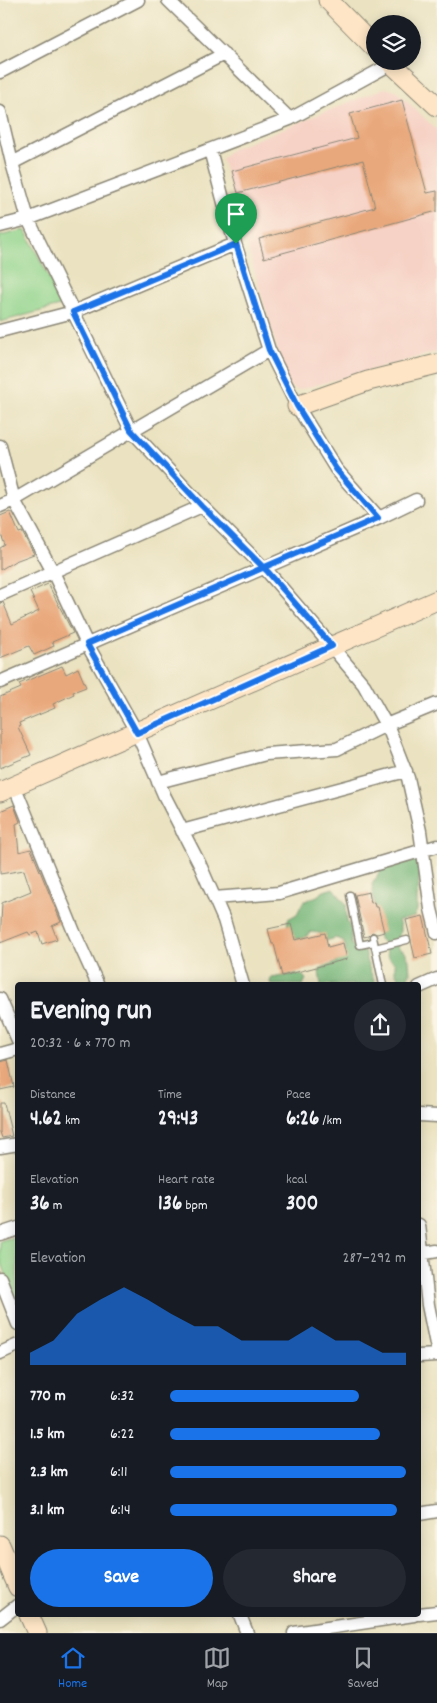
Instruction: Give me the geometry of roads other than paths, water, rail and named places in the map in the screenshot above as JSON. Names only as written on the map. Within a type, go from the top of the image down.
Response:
[{"type":"street","points":[[0,72],[138,0]]},
{"type":"street","points":[[168,0],[290,119]]},
{"type":"street","points":[[328,0],[366,39]]},
{"type":"street","points":[[12,163],[224,54]]},
{"type":"street","points":[[0,226],[28,219],[290,119],[378,70]]},
{"type":"street","points":[[401,70],[430,88],[437,106]]},
{"type":"street","points":[[0,112],[28,219],[131,430],[202,506],[263,567],[332,646],[364,685],[386,725],[406,771],[423,850],[431,909],[437,933]]},
{"type":"street","points":[[210,150],[236,244],[269,350],[297,406],[336,469],[378,518]]},
{"type":"street","points":[[0,331],[73,312],[236,244]]},
{"type":"street","points":[[0,506],[14,500],[269,350]]},
{"type":"street","points":[[297,406],[381,377],[435,368]]},
{"type":"street","points":[[0,446],[14,500],[53,572],[87,644],[137,733],[158,782],[224,920],[242,982]]},
{"type":"street","points":[[0,682],[416,500]]},
{"type":"street","points":[[0,595],[202,506]]},
{"type":"street","points":[[97,982],[7,788],[137,733],[437,600]]},
{"type":"street","points":[[158,782],[266,754],[337,749],[386,725],[437,704]]},
{"type":"street","points":[[182,830],[406,771]]},
{"type":"street","points":[[214,898],[279,893],[437,846]]},
{"type":"street","points":[[421,986],[437,979]]},
{"type":"street","points":[[0,999],[15,1033]]},
{"type":"street","points":[[0,1054],[15,1050]]},
{"type":"street","points":[[421,1115],[437,1116]]},
{"type":"street","points":[[0,1147],[15,1144]]},
{"type":"street","points":[[0,1234],[15,1229]]},
{"type":"street","points":[[421,1253],[437,1251]]},
{"type":"street","points":[[421,1260],[437,1349]]},
{"type":"street","points":[[0,1278],[15,1316]]},
{"type":"street","points":[[0,1353],[15,1347]]},
{"type":"street","points":[[421,1356],[437,1356]]},
{"type":"street","points":[[421,1514],[437,1511]]},
{"type":"street","points":[[0,1545],[15,1580]]},
{"type":"street","points":[[0,1619],[15,1607]]},
{"type":"street","points":[[421,1614],[437,1612]]},
{"type":"street","points":[[30,1617],[37,1633]]},
{"type":"street","points":[[241,1617],[247,1633]]},
{"type":"street","points":[[294,1633],[401,1617]]},
{"type":"lane","points":[[350,895],[360,945],[374,942],[407,940]]},
{"type":"lane","points":[[374,942],[382,982]]}]
